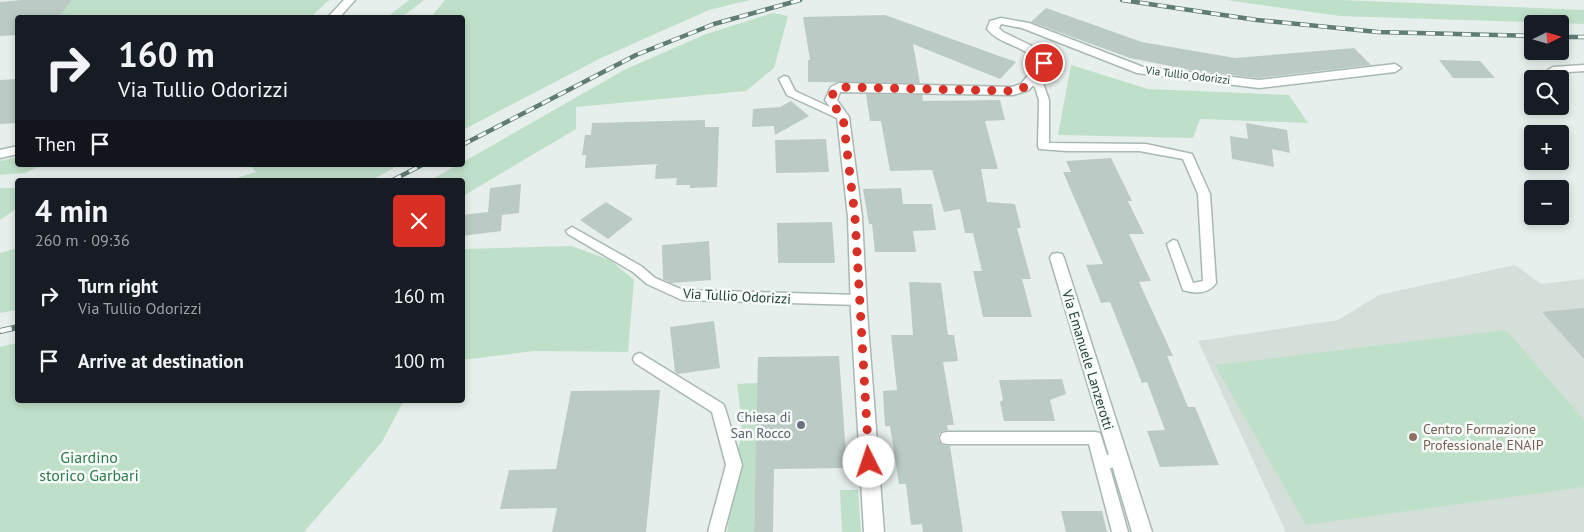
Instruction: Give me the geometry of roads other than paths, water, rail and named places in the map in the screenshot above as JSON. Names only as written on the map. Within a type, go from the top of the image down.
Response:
[{"type":"street","points":[[335,15],[350,0]]},
{"type":"street","name":"Via Tullio Odorizzi","points":[[1029,82],[1044,63],[1041,56],[1031,49],[1008,41],[997,34],[993,29],[994,23],[997,21],[1025,25],[1141,70],[1260,84],[1395,68]]},
{"type":"street","points":[[874,532],[858,300],[855,217],[843,117],[831,100],[834,90],[840,87],[1013,91],[1025,87],[1029,82]]},
{"type":"street","points":[[0,154],[15,151]]},
{"type":"street","name":"Via Emanuele Lanzerotti","points":[[1056,258],[1142,532]]},
{"type":"lane","points":[[1553,70],[1584,68]]},
{"type":"lane","points":[[784,79],[791,93],[843,117]]},
{"type":"lane","points":[[1029,82],[1039,85],[1044,100],[1043,146],[1062,148],[1139,147],[1164,150],[1188,157],[1204,194],[1210,283],[1197,289],[1188,287],[1173,244]]},
{"type":"lane","name":"Via Tullio Odorizzi","points":[[572,231],[637,269],[651,281],[682,296],[858,300]]},
{"type":"lane","points":[[640,359],[718,408],[734,464],[716,532]]},
{"type":"lane","name":"Via Emanuele Lanzerotti","points":[[947,438],[1095,438],[1120,532]]},
{"type":"lane","points":[[1101,462],[1120,461]]},
{"type":"railway","points":[[465,143],[636,55],[714,24],[800,0]]},
{"type":"railway","points":[[1122,0],[1257,20],[1378,32],[1524,36]]},
{"type":"railway","points":[[1569,37],[1584,37]]},
{"type":"railway","points":[[397,178],[418,167]]},
{"type":"railway","points":[[0,331],[15,328]]},
{"type":"place","name":"Chiesa di San Rocco","points":[[801,425]]},
{"type":"place","name":"Centro Formazione Professionale ENAIP","points":[[1413,437]]},
{"type":"park label","name":"Giardino storico Garbari","points":[[89,466]]}]
